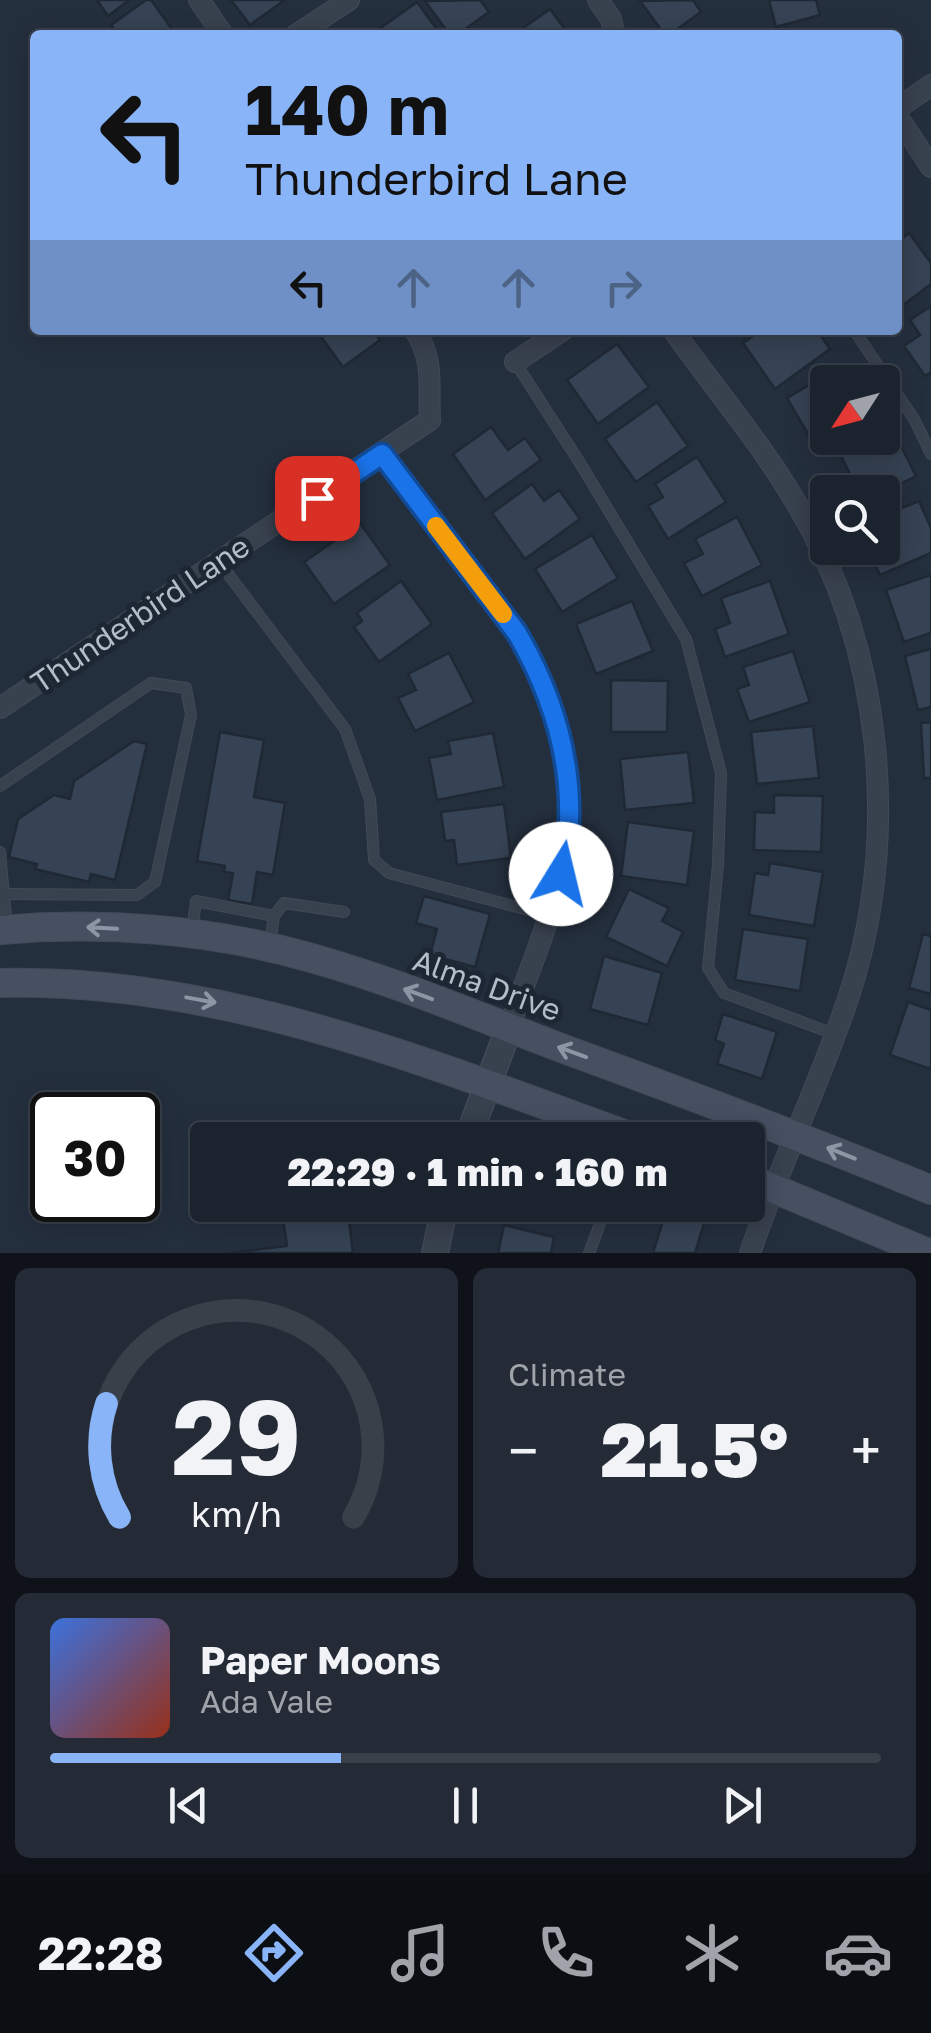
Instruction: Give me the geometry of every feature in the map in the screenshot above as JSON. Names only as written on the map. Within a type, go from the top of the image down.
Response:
[{"type":"main road","name":"Alma Drive","points":[[4,929],[77,926],[192,934],[305,956],[796,1134],[931,1190]]},
{"type":"main road","points":[[0,983],[61,981],[232,1005],[320,1027],[589,1122]]},
{"type":"main road","points":[[765,1185],[919,1251]]},
{"type":"street","points":[[199,0],[220,30]]},
{"type":"street","points":[[304,30],[349,0]]},
{"type":"street","points":[[598,0],[614,30]]},
{"type":"street","points":[[902,105],[931,85]]},
{"type":"street","points":[[902,123],[931,167]]},
{"type":"street","name":"Thunderbird Lane","points":[[0,708],[430,420],[432,371],[419,335]]},
{"type":"street","points":[[515,362],[556,335]]},
{"type":"street","points":[[677,335],[792,496],[833,572],[852,631],[879,779],[868,923],[834,1034],[750,1253]]},
{"type":"street","points":[[382,454],[517,633],[536,664],[557,720],[569,821],[561,874],[473,1122]]},
{"type":"street","points":[[435,1253],[441,1222]]},
{"type":"lane","points":[[857,335],[914,419],[931,454]]},
{"type":"lane","points":[[515,362],[686,639],[721,773],[718,865],[708,968],[724,994],[834,1034]]},
{"type":"lane","points":[[219,562],[345,729],[370,799],[374,860],[389,873],[547,915]]},
{"type":"lane","points":[[0,786],[151,683],[186,688],[191,715],[155,882],[137,895],[4,894]]},
{"type":"lane","points":[[0,852],[4,929]]},
{"type":"lane","points":[[192,934],[196,901],[274,916]]},
{"type":"lane","points":[[269,949],[274,916],[284,902],[344,912]]},
{"type":"lane","points":[[589,1253],[601,1222]]},
{"type":"building","points":[[97,0],[129,0],[108,16]]},
{"type":"building","points":[[151,0],[173,30],[115,30],[111,25]]},
{"type":"building","points":[[231,0],[285,0],[250,25]]},
{"type":"building","points":[[480,0],[489,12],[464,30],[446,30],[425,1]]},
{"type":"building","points":[[693,0],[701,12],[676,30],[661,30],[640,1]]},
{"type":"building","points":[[769,0],[816,0],[820,15],[776,27]]},
{"type":"building","points":[[417,2],[437,30],[380,30]]},
{"type":"building","points":[[550,9],[565,30],[520,30]]},
{"type":"building","points":[[909,233],[931,263],[931,284],[902,306],[902,239]]},
{"type":"building","points":[[931,306],[931,372],[925,376],[904,346],[920,335],[910,320]]},
{"type":"building","points":[[320,335],[376,335],[380,340],[343,367]]},
{"type":"building","points":[[755,335],[820,335],[830,349],[775,389],[743,343]]},
{"type":"building","points":[[617,344],[649,387],[598,424],[567,380]]},
{"type":"building","points":[[810,385],[810,437],[787,398]]},
{"type":"building","points":[[657,402],[688,446],[636,482],[605,439]]},
{"type":"building","points":[[491,427],[508,450],[525,438],[541,460],[485,500],[453,454]]},
{"type":"building","points":[[900,444],[916,476],[900,484],[900,475],[843,475],[849,472],[841,456],[900,455]]},
{"type":"building","points":[[697,457],[726,502],[668,539],[648,506],[663,497],[655,484]]},
{"type":"building","points":[[532,484],[544,501],[559,490],[580,519],[525,559],[492,513]]},
{"type":"building","points":[[919,501],[931,528],[931,553],[880,575],[876,565],[900,565],[900,509]]},
{"type":"building","points":[[737,517],[762,565],[702,596],[684,563],[703,554],[695,539]]},
{"type":"building","points":[[360,523],[390,565],[334,604],[304,562]]},
{"type":"building","points":[[592,535],[618,578],[562,612],[535,569]]},
{"type":"building","points":[[931,575],[931,633],[904,642],[886,590]]},
{"type":"building","points":[[401,581],[432,624],[379,662],[354,627],[362,621],[357,613]]},
{"type":"building","points":[[770,581],[789,634],[725,657],[715,629],[730,623],[721,598]]},
{"type":"building","points":[[632,601],[653,651],[596,674],[576,624]]},
{"type":"building","points":[[931,649],[931,707],[918,710],[905,656]]},
{"type":"building","points":[[793,651],[810,702],[749,722],[737,689],[749,685],[743,667]]},
{"type":"building","points":[[449,653],[474,702],[415,731],[398,698],[416,690],[408,674]]},
{"type":"building","points":[[611,680],[668,681],[667,732],[611,732]]},
{"type":"building","points":[[931,722],[931,778],[924,778],[921,723]]},
{"type":"building","points":[[813,726],[819,778],[757,784],[751,732]]},
{"type":"building","points":[[220,732],[264,740],[254,797],[285,803],[273,875],[257,872],[252,904],[228,900],[233,873],[224,872],[225,866],[197,861]]},
{"type":"building","points":[[493,733],[504,787],[437,800],[429,758],[451,754],[448,741]]},
{"type":"building","points":[[134,741],[147,744],[115,880],[91,874],[89,882],[35,869],[37,864],[9,857],[18,819],[54,795],[70,799],[74,781]]},
{"type":"building","points":[[688,752],[694,803],[625,810],[620,759]]},
{"type":"building","points":[[774,795],[823,796],[821,852],[754,850],[755,812],[774,813]]},
{"type":"building","points":[[504,804],[511,858],[457,865],[454,840],[445,841],[441,812]]},
{"type":"building","points":[[628,822],[694,831],[687,885],[621,876]]},
{"type":"building","points":[[770,863],[823,872],[814,926],[749,915],[755,873],[768,875]]},
{"type":"building","points":[[629,889],[669,908],[662,921],[683,932],[667,966],[606,937]]},
{"type":"building","points":[[424,896],[490,914],[475,967],[430,955],[437,929],[416,923]]},
{"type":"building","points":[[743,929],[808,939],[800,991],[735,980]]},
{"type":"building","points":[[923,934],[931,936],[931,994],[909,988]]},
{"type":"building","points":[[604,956],[662,973],[648,1025],[590,1009]]},
{"type":"building","points":[[908,1002],[931,1010],[931,1069],[890,1055]]},
{"type":"building","points":[[723,1014],[777,1032],[762,1079],[717,1064],[724,1044],[715,1040]]},
{"type":"building","points":[[284,1222],[349,1222],[353,1253],[230,1253],[287,1246]]},
{"type":"building","points":[[663,1222],[704,1222],[695,1253],[653,1253]]},
{"type":"building","points":[[504,1225],[554,1237],[551,1253],[498,1253]]},
{"type":"slow traffic","points":[[436,526],[503,614]]},
{"type":"route","points":[[317,498],[382,454],[517,633],[536,664],[557,720],[569,821],[561,874]]}]
